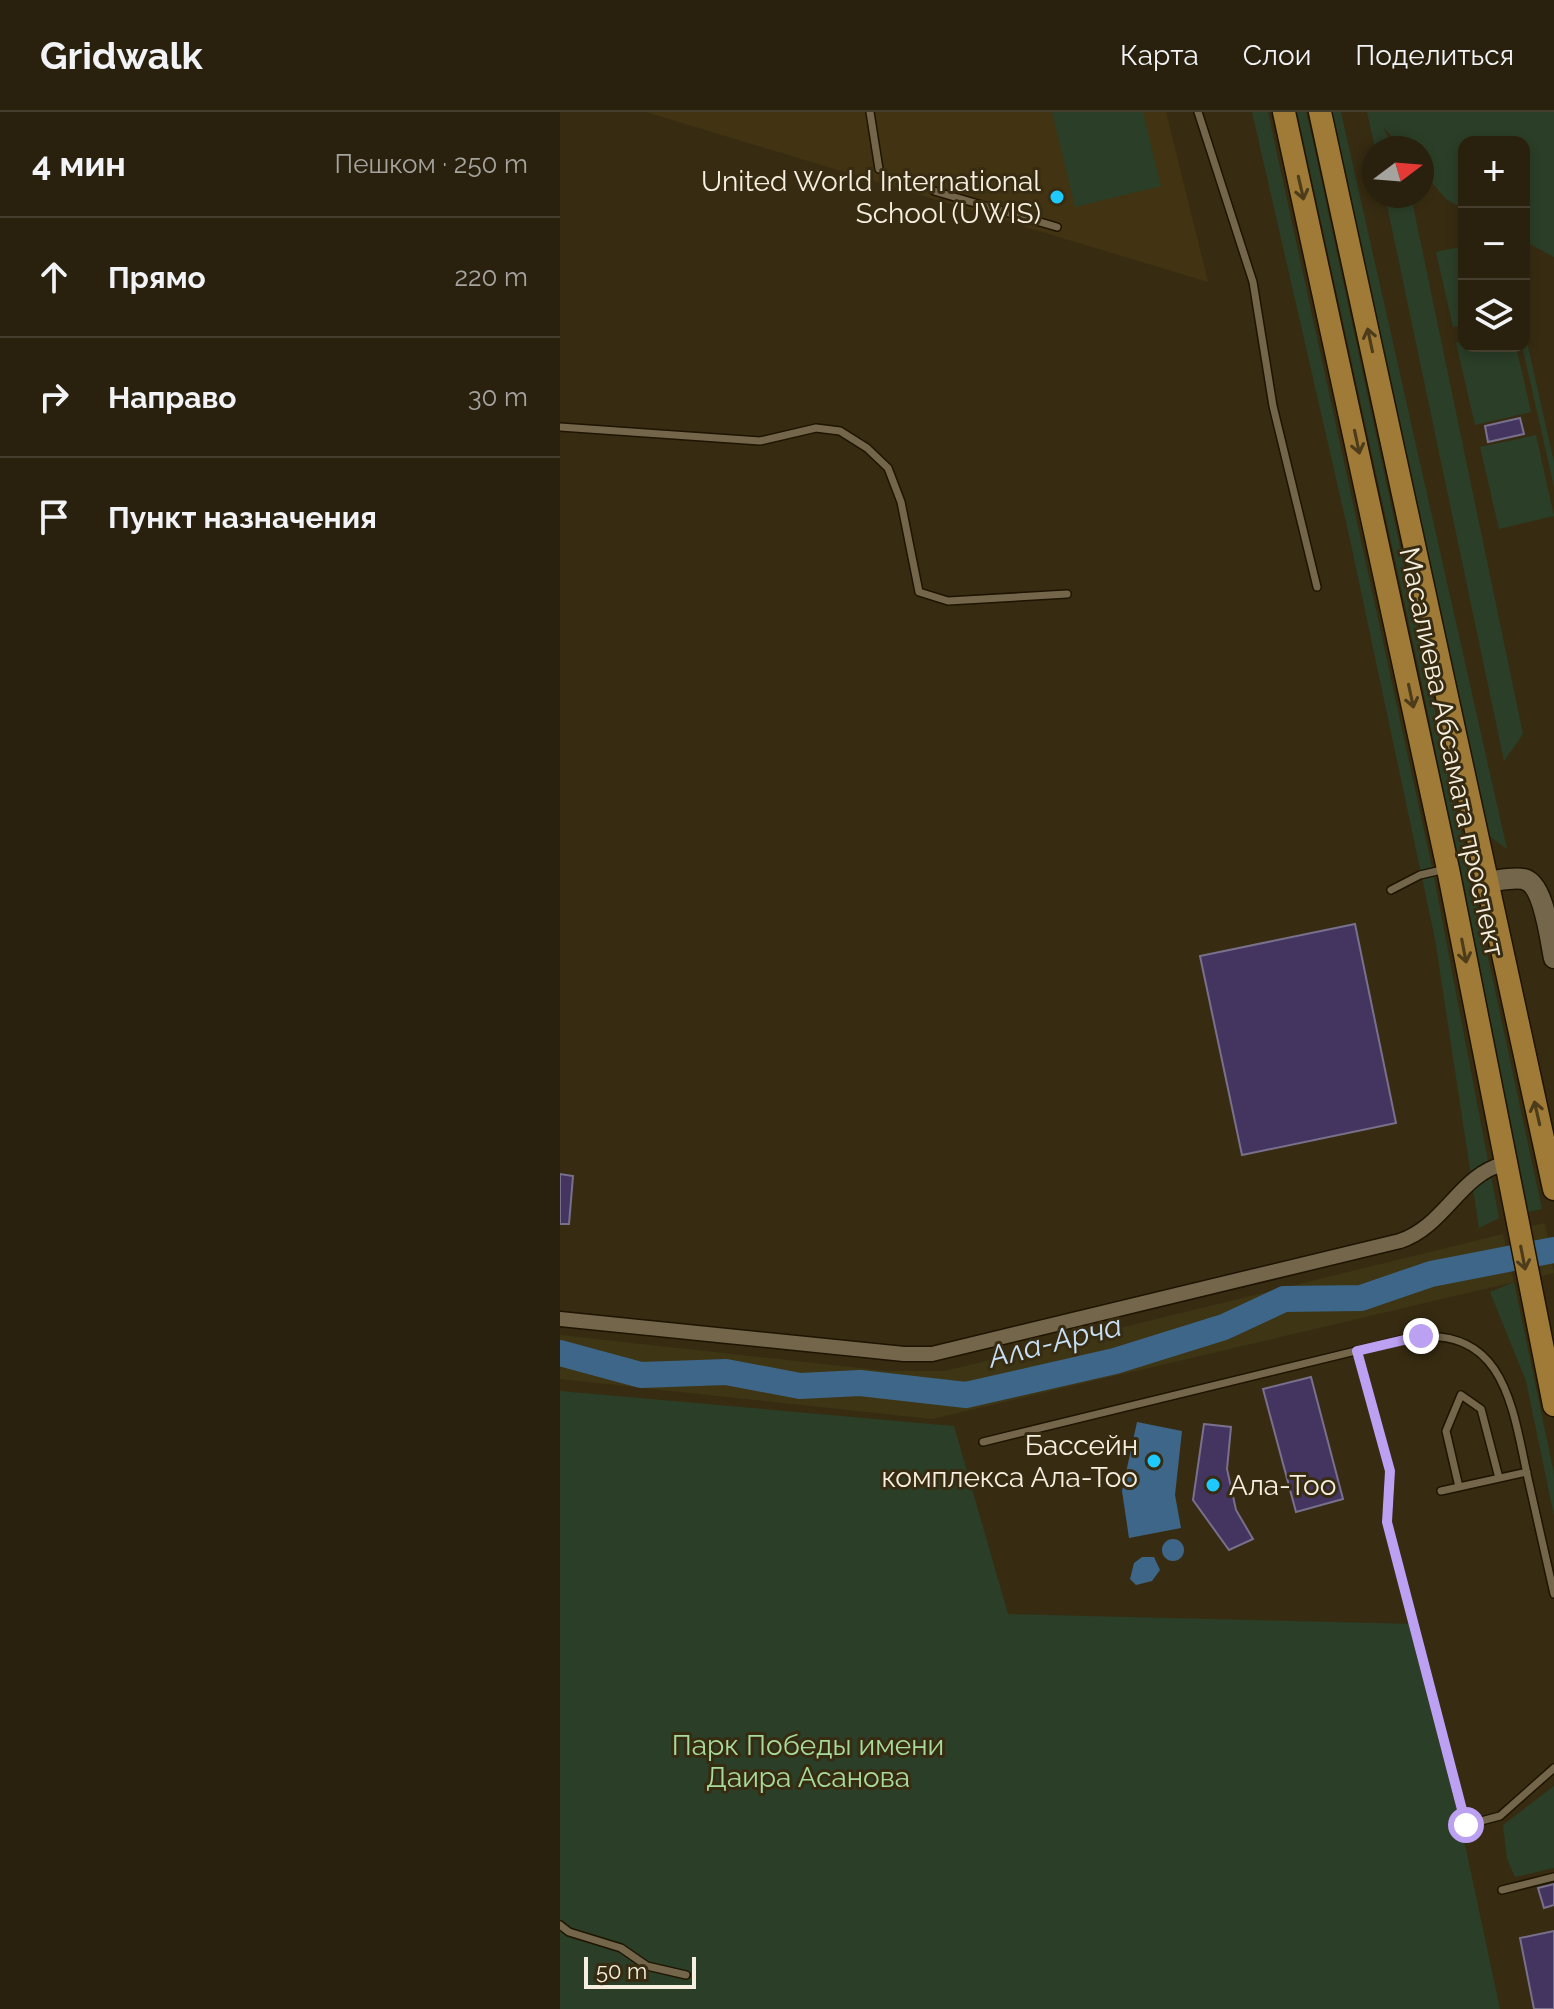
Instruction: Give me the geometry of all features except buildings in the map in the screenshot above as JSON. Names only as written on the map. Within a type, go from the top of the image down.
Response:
[{"type":"main road","name":"Масалиева Абсамата проспект","points":[[1284,112],[1448,869],[1554,1405]]},
{"type":"main road","name":"Масалиева Абсамата проспект","points":[[1320,112],[1554,1189]]},
{"type":"street","points":[[1485,882],[1525,879],[1531,883],[1541,900],[1554,958]]},
{"type":"street","points":[[560,1319],[904,1354],[932,1354],[1400,1241],[1428,1228],[1486,1168],[1504,1164]]},
{"type":"lane","points":[[870,112],[879,169]]},
{"type":"lane","points":[[1198,112],[1253,282],[1273,406],[1317,587]]},
{"type":"lane","points":[[934,191],[1057,227]]},
{"type":"lane","points":[[560,427],[760,441],[816,428],[840,431],[867,448],[888,468],[901,502],[919,592],[948,601],[1067,594]]},
{"type":"lane","points":[[1391,890],[1420,875],[1448,869]]},
{"type":"lane","points":[[983,1442],[1432,1335],[1475,1349],[1505,1385],[1554,1594]]},
{"type":"lane","points":[[1357,1351],[1390,1471],[1387,1522],[1466,1825],[1500,1816],[1554,1768]]},
{"type":"lane","points":[[1459,1487],[1446,1431],[1461,1395],[1481,1409],[1499,1478]]},
{"type":"lane","points":[[1441,1491],[1527,1472]]},
{"type":"lane","points":[[1502,1890],[1554,1877]]},
{"type":"lane","points":[[560,1925],[569,1932],[621,1948],[647,1966],[686,1975]]},
{"type":"shaded area","name":"United World International School (UWIS)","points":[[646,112],[1166,112],[1208,282]]},
{"type":"green space","points":[[1052,112],[1143,112],[1161,186],[1075,207]]},
{"type":"green space","points":[[1252,112],[1268,112],[1433,872],[1499,1218],[1479,1228],[1435,939],[1349,535]]},
{"type":"green space","points":[[1297,112],[1306,112],[1312,137],[1542,1209],[1528,1212],[1420,674]]},
{"type":"green space","points":[[1330,112],[1341,112],[1507,849],[1489,836]]},
{"type":"green space","points":[[1367,112],[1554,112],[1554,257],[1530,244],[1530,136],[1458,136],[1458,206],[1446,199],[1434,185],[1434,136],[1391,136],[1383,127],[1388,136],[1372,136]]},
{"type":"green space","points":[[1388,208],[1413,208],[1523,734],[1504,761]]},
{"type":"green space","points":[[1458,247],[1458,326],[1453,327],[1436,252]]},
{"type":"green space","points":[[1458,352],[1517,352],[1531,412],[1475,425]]},
{"type":"green space","points":[[1523,352],[1529,352],[1554,462],[1554,487]]},
{"type":"green space","points":[[1536,435],[1554,516],[1499,529],[1480,447]]},
{"type":"green space","points":[[1514,1282],[1554,1474],[1554,1516],[1526,1381],[1490,1292]]},
{"type":"green space","name":"Парк Победы имени Даира Асанова","points":[[560,1391],[954,1426],[1008,1614],[1418,1624],[1500,2009],[560,2009]]},
{"type":"green space","points":[[1554,1786],[1554,1868],[1515,1877],[1507,1859],[1503,1825]]},
{"type":"sand","points":[[1545,1223],[1554,1273],[1542,1276],[1531,1226]]},
{"type":"sand","points":[[1503,1234],[1514,1282],[932,1419],[560,1379],[560,1335],[886,1371],[945,1371]]},
{"type":"water","name":"Бассейн комплекса Ала-Тоо","points":[[1137,1422],[1182,1431],[1175,1495],[1181,1528],[1129,1538],[1122,1491]]},
{"type":"water","points":[[1169,1539],[1177,1539],[1184,1550],[1177,1561],[1169,1561],[1162,1554],[1162,1546]]},
{"type":"water","points":[[1142,1557],[1154,1557],[1160,1570],[1152,1581],[1136,1585],[1130,1579],[1134,1563]]},
{"type":"waterway","name":"Ала-Арча","points":[[560,1353],[641,1375],[726,1372],[800,1386],[860,1383],[966,1395],[1115,1361],[1224,1327],[1284,1299],[1361,1298],[1431,1274],[1554,1250]]},
{"type":"place","name":"United World International School (UWIS)","points":[[1057,197]]},
{"type":"place","name":"Бассейн комплекса Ала-Тоо","points":[[1154,1461]]},
{"type":"place","name":"Ала-Тоо","points":[[1213,1485]]},
{"type":"route","points":[[1421,1336],[1357,1351],[1390,1471],[1387,1522],[1466,1825]]}]
